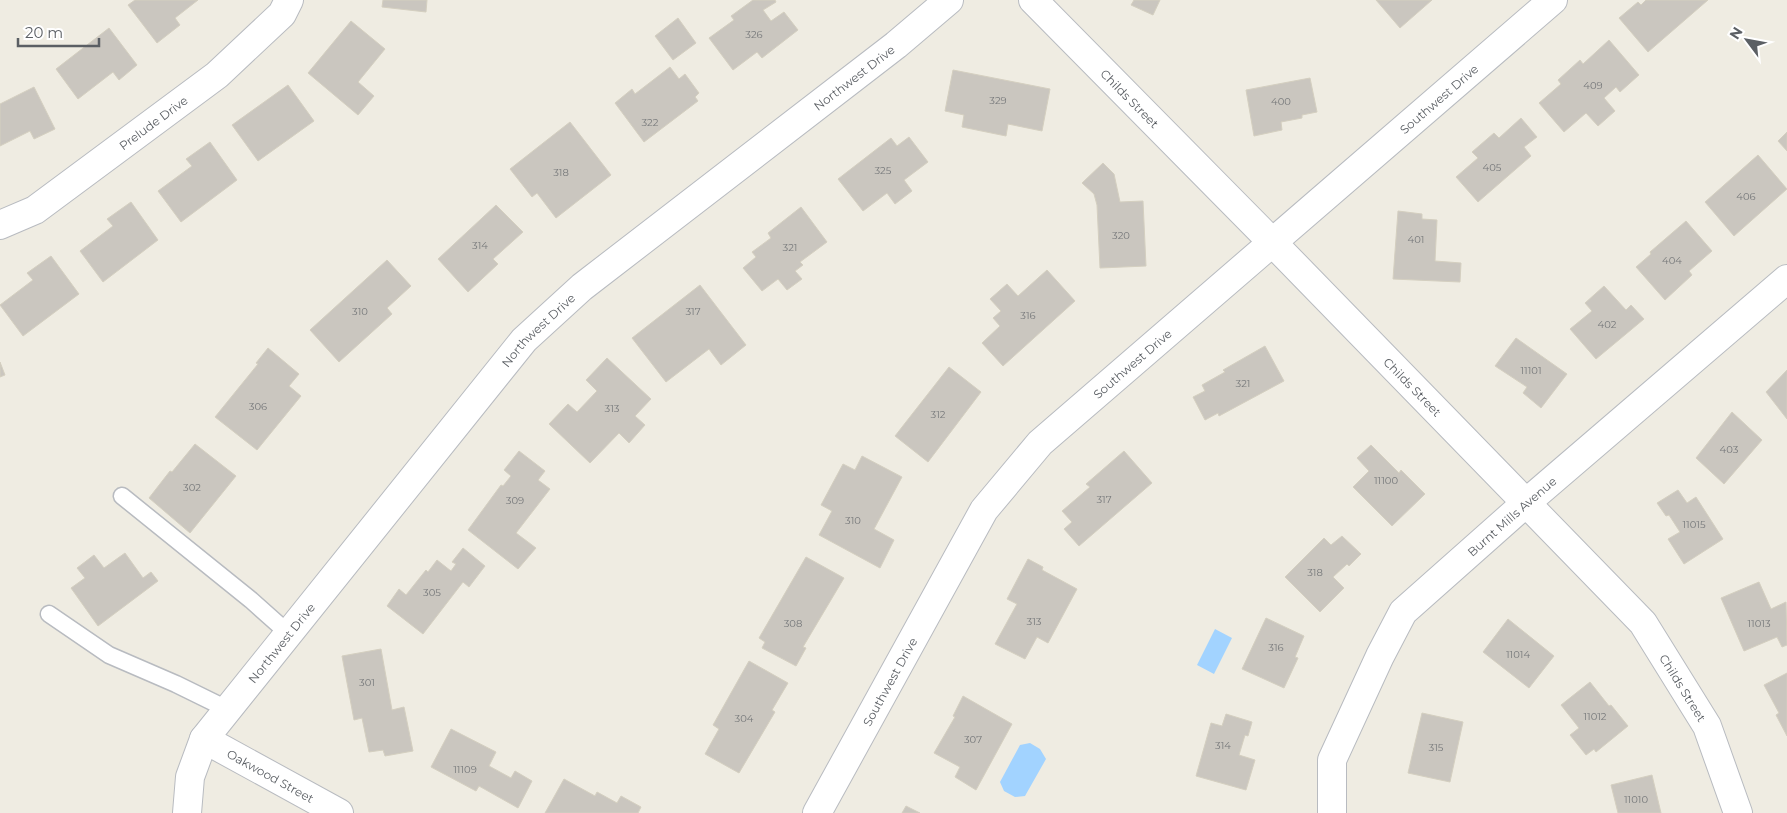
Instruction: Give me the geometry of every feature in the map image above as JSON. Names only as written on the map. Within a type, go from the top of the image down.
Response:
[{"type":"street","name":"Prelude Drive","points":[[0,225],[35,210],[217,75],[282,14],[289,0]]},
{"type":"street","name":"Northwest Drive","points":[[187,813],[190,777],[204,739],[524,340],[582,287],[896,45],[949,0]]},
{"type":"street","name":"Childs Street","points":[[1033,0],[1527,502],[1643,623],[1707,726],[1738,813]]},
{"type":"street","name":"Southwest Drive","points":[[817,813],[984,510],[1040,443],[1553,0]]},
{"type":"street","name":"Burnt Mills Avenue","points":[[1332,813],[1332,760],[1380,656],[1403,612],[1527,502],[1787,279]]},
{"type":"street","name":"Oakwood Street","points":[[204,739],[339,813]]},
{"type":"lane","points":[[122,496],[251,600],[288,633]]},
{"type":"lane","points":[[49,614],[109,655],[176,684],[227,709]]},
{"type":"water","points":[[1215,629],[1232,638],[1214,674],[1197,665]]},
{"type":"water","points":[[1030,743],[1040,749],[1046,759],[1025,796],[1015,797],[1004,791],[1000,782],[1020,745]]},
{"type":"building","points":[[135,0],[198,0],[175,18],[180,25],[157,43],[128,5]]},
{"type":"building","points":[[383,0],[427,0],[426,12],[382,7]]},
{"type":"building","points":[[753,0],[775,0],[776,2],[763,10],[771,21],[784,12],[798,30],[762,58],[757,52],[733,70],[709,38],[734,20],[731,16]]},
{"type":"building","points":[[1134,0],[1160,0],[1153,15],[1131,5]]},
{"type":"building","points":[[1376,0],[1432,0],[1400,28]]},
{"type":"building","points":[[1646,0],[1708,0],[1648,52],[1619,18],[1638,2],[1641,5]]},
{"type":"building","points":[[678,18],[696,43],[673,60],[655,36]]},
{"type":"building","points":[[351,21],[385,49],[358,82],[374,96],[358,115],[308,73]]},
{"type":"building","points":[[109,28],[137,65],[119,80],[113,72],[78,99],[56,69]]},
{"type":"building","points":[[1609,40],[1639,75],[1620,92],[1616,87],[1604,98],[1615,111],[1598,126],[1586,113],[1564,132],[1539,103],[1561,84],[1558,80],[1580,60],[1583,64]]},
{"type":"building","points":[[670,67],[679,79],[685,74],[699,93],[695,97],[698,101],[644,142],[615,103],[632,89],[635,94]]},
{"type":"building","points":[[953,70],[1050,89],[1042,131],[1008,124],[1006,136],[962,127],[964,115],[945,111]]},
{"type":"building","points":[[1310,78],[1317,112],[1302,115],[1302,118],[1281,122],[1282,130],[1254,136],[1246,90]]},
{"type":"building","points":[[288,85],[314,121],[258,161],[232,125]]},
{"type":"building","points":[[34,87],[55,129],[34,139],[30,131],[0,146],[0,104]]},
{"type":"building","points":[[1521,118],[1537,137],[1524,147],[1531,156],[1478,202],[1456,177],[1478,158],[1472,152],[1494,133],[1499,138]]},
{"type":"building","points":[[570,122],[611,175],[556,218],[537,193],[532,197],[510,169]]},
{"type":"building","points":[[1787,132],[1787,151],[1778,141]]},
{"type":"building","points":[[909,137],[928,162],[904,180],[912,191],[895,204],[887,193],[863,211],[838,179],[891,138],[897,146]]},
{"type":"building","points":[[210,142],[237,180],[181,222],[158,191],[192,166],[186,159]]},
{"type":"building","points":[[1758,155],[1787,189],[1734,236],[1705,202]]},
{"type":"building","points":[[1103,163],[1114,174],[1120,202],[1143,201],[1146,266],[1100,268],[1097,205],[1094,194],[1082,183]]},
{"type":"building","points":[[131,202],[158,240],[103,282],[80,251],[113,226],[107,219]]},
{"type":"building","points":[[496,205],[523,232],[493,259],[498,264],[468,292],[438,259]]},
{"type":"building","points":[[801,207],[827,242],[800,262],[803,265],[795,271],[802,279],[787,290],[778,279],[762,291],[743,268],[756,257],[752,252],[771,238],[768,233]]},
{"type":"building","points":[[1398,211],[1422,214],[1422,219],[1437,220],[1435,261],[1461,263],[1460,282],[1393,279]]},
{"type":"building","points":[[1686,221],[1712,251],[1689,271],[1692,275],[1665,300],[1636,267],[1651,254],[1650,252]]},
{"type":"building","points":[[51,256],[79,294],[23,336],[0,305],[33,280],[27,273]]},
{"type":"building","points":[[387,260],[411,286],[387,308],[392,314],[339,362],[310,330]]},
{"type":"building","points":[[1047,270],[1075,301],[1003,366],[982,343],[1000,326],[993,318],[1001,311],[990,299],[1007,284],[1018,296]]},
{"type":"building","points":[[700,285],[746,345],[721,365],[709,349],[666,382],[632,338]]},
{"type":"building","points":[[1604,286],[1626,310],[1631,305],[1644,319],[1596,359],[1570,329],[1592,311],[1585,303]]},
{"type":"building","points":[[1516,338],[1567,374],[1541,408],[1523,393],[1527,387],[1495,366]]},
{"type":"building","points":[[1265,346],[1284,381],[1219,416],[1218,413],[1205,420],[1193,397],[1205,391],[1202,385],[1225,372],[1223,370]]},
{"type":"building","points":[[268,348],[299,374],[289,386],[301,396],[257,450],[215,417],[258,364],[256,363]]},
{"type":"building","points":[[607,358],[651,399],[635,416],[645,425],[629,443],[619,433],[590,463],[549,424],[568,404],[577,412],[597,391],[586,380]]},
{"type":"building","points":[[0,362],[5,375],[0,377]]},
{"type":"building","points":[[949,367],[981,392],[928,462],[895,436]]},
{"type":"building","points":[[1787,370],[1787,419],[1766,392]]},
{"type":"building","points":[[1732,412],[1762,440],[1724,484],[1696,458]]},
{"type":"building","points":[[195,444],[236,476],[190,533],[149,498],[170,471],[172,472]]},
{"type":"building","points":[[1371,445],[1399,473],[1401,470],[1425,494],[1392,526],[1353,487],[1369,471],[1357,458]]},
{"type":"building","points":[[519,451],[545,471],[538,480],[550,489],[516,533],[536,548],[518,569],[468,530],[501,485],[503,486],[511,476],[504,470]]},
{"type":"building","points":[[1124,451],[1152,483],[1079,546],[1064,529],[1072,522],[1062,511],[1090,487],[1086,484]]},
{"type":"building","points":[[862,456],[902,477],[874,529],[894,540],[880,568],[819,535],[832,511],[821,505],[843,464],[855,470]]},
{"type":"building","points":[[1678,490],[1687,503],[1696,497],[1723,539],[1684,564],[1668,539],[1680,532],[1669,515],[1666,516],[1657,503]]},
{"type":"building","points":[[1342,536],[1361,554],[1349,566],[1347,564],[1333,577],[1344,588],[1320,612],[1285,577],[1324,538],[1331,545]]},
{"type":"building","points":[[463,548],[485,566],[469,587],[463,582],[423,634],[387,606],[399,589],[406,595],[426,570],[428,572],[437,560],[451,571],[456,564],[452,562]]},
{"type":"building","points":[[125,553],[143,578],[151,572],[158,581],[98,626],[71,588],[85,578],[77,568],[94,555],[104,568]]},
{"type":"building","points":[[806,557],[844,578],[803,647],[806,648],[796,666],[762,648],[765,642],[759,638]]},
{"type":"building","points":[[1028,559],[1043,567],[1042,570],[1077,589],[1048,643],[1037,637],[1025,659],[995,644],[1017,604],[1007,599]]},
{"type":"building","points":[[1759,582],[1771,609],[1786,602],[1787,645],[1782,647],[1777,637],[1744,651],[1721,598]]},
{"type":"building","points":[[1266,618],[1304,636],[1295,657],[1298,658],[1284,688],[1242,669]]},
{"type":"building","points":[[1508,619],[1554,656],[1529,688],[1483,652]]},
{"type":"building","points":[[381,649],[392,710],[404,707],[413,751],[385,756],[383,750],[369,752],[362,718],[354,720],[342,656]]},
{"type":"building","points":[[749,661],[788,683],[772,710],[775,712],[739,773],[705,754],[719,729],[713,725]]},
{"type":"building","points":[[1787,673],[1787,736],[1776,715],[1779,713],[1764,685]]},
{"type":"building","points":[[1590,682],[1628,726],[1596,752],[1594,749],[1586,755],[1570,735],[1579,728],[1561,705]]},
{"type":"building","points":[[963,696],[1012,724],[976,790],[955,777],[960,767],[934,753],[955,717],[953,716]]},
{"type":"building","points":[[1422,713],[1463,722],[1450,782],[1408,773]]},
{"type":"building","points":[[1226,714],[1252,722],[1248,736],[1245,735],[1239,755],[1255,760],[1246,790],[1196,776],[1211,723],[1222,726]]},
{"type":"building","points":[[451,729],[496,752],[489,766],[511,778],[515,771],[532,781],[518,808],[479,786],[476,791],[431,767]]},
{"type":"building","points":[[1652,775],[1661,813],[1618,813],[1611,785]]},
{"type":"building","points":[[564,779],[595,796],[597,792],[617,803],[621,796],[641,807],[638,813],[545,813]]},
{"type":"building","points":[[906,806],[920,813],[902,813]]}]
